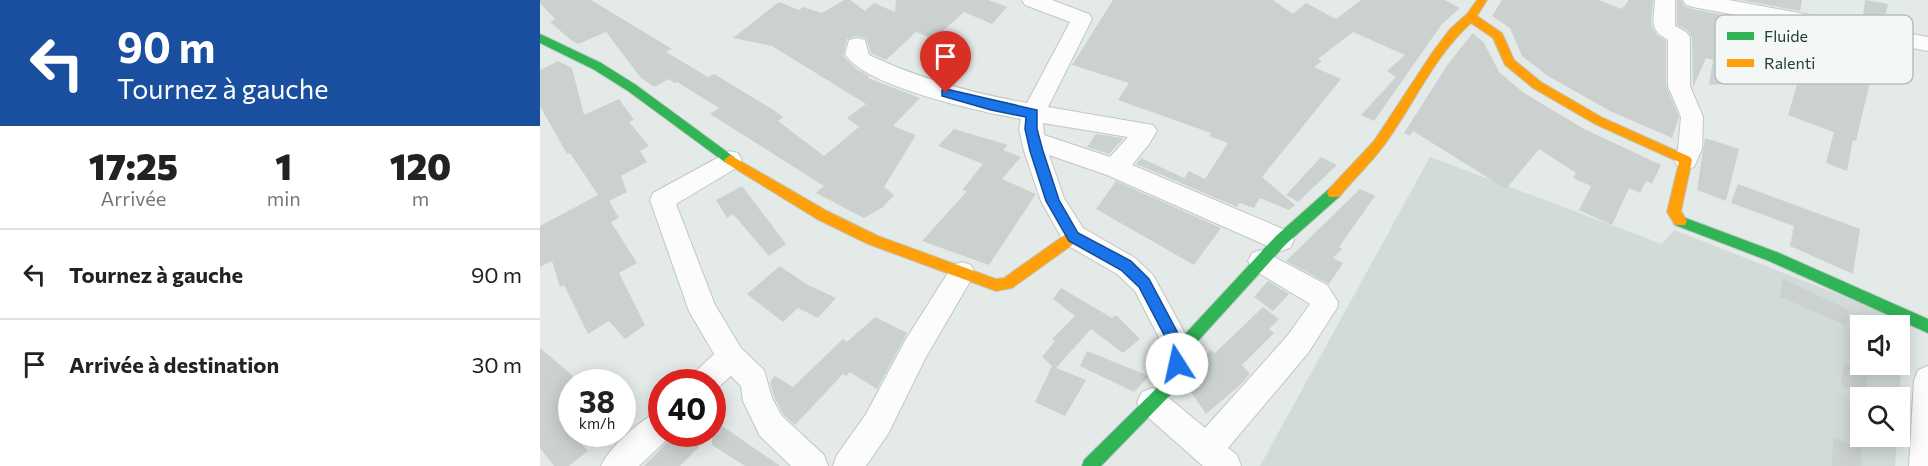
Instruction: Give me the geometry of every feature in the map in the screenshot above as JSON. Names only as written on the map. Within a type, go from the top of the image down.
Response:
[{"type":"street","points":[[1032,0],[1087,11],[1033,113],[1031,129],[1053,201],[1074,237],[1126,266],[1144,283],[1179,350]]},
{"type":"street","points":[[1090,466],[1175,380],[1179,350],[1281,240],[1337,190],[1371,153],[1436,56],[1454,32],[1472,17],[1475,8],[1482,0]]},
{"type":"street","points":[[1665,0],[1664,29],[1679,37],[1679,86],[1692,117],[1690,149],[1674,212],[1679,220],[1753,247],[1824,282],[1928,326]]},
{"type":"street","points":[[1693,0],[1773,15]]},
{"type":"street","points":[[1472,17],[1497,36],[1502,43],[1508,63],[1521,74],[1586,114],[1686,160]]},
{"type":"street","points":[[540,38],[597,66],[623,82],[730,160],[822,215],[873,240],[996,285],[1007,284],[1074,237]]},
{"type":"street","points":[[1913,41],[1928,44]]},
{"type":"street","points":[[857,45],[856,54],[861,60],[921,85],[991,106],[1144,131],[1142,138],[1115,168]]},
{"type":"street","points":[[1035,141],[1115,168],[1281,240]]},
{"type":"street","points":[[730,160],[662,200],[703,311],[731,357],[754,380],[758,401],[771,426],[813,466]]},
{"type":"street","points":[[1152,402],[1216,458],[1323,308],[1324,302],[1318,293],[1261,261]]},
{"type":"street","points":[[848,466],[877,424],[916,348],[962,273]]},
{"type":"street","points":[[719,369],[731,357]]},
{"type":"street","points":[[1924,466],[1928,380]]},
{"type":"street","points":[[616,466],[648,437]]},
{"type":"shaded area","points":[[1430,157],[1662,244],[1674,230],[1891,315],[1850,315],[1850,375],[1901,375],[1900,387],[1850,387],[1850,447],[1896,447],[1895,466],[1260,466]]},
{"type":"building","points":[[540,0],[591,0],[672,49],[666,52],[708,77],[714,74],[772,109],[783,117],[778,121],[824,156],[859,127],[847,118],[866,104],[772,46],[733,38],[779,2],[799,10],[803,7],[822,13],[844,0],[850,0],[865,11],[874,3],[895,12],[896,0],[988,0],[1007,7],[992,24],[964,12],[934,39],[916,32],[886,60],[871,53],[866,38],[856,36],[847,39],[843,56],[855,68],[869,76],[868,78],[920,98],[893,126],[916,135],[884,187],[894,195],[883,207],[864,218],[816,193],[824,186],[710,114],[719,108],[677,82],[674,83],[669,79],[654,87],[641,78],[606,32],[578,44],[571,40],[550,22],[555,19],[540,3]]},
{"type":"building","points":[[1113,0],[1273,0],[1293,14],[1306,3],[1336,19],[1361,0],[1445,0],[1460,8],[1442,24],[1374,121],[1361,115],[1396,77],[1387,71],[1405,55],[1353,32],[1318,59],[1322,61],[1314,67],[1341,79],[1262,177],[1295,205],[1289,210],[1260,198],[1254,208],[1240,203],[1237,207],[1136,164],[1141,158],[1184,178],[1189,171],[1205,179],[1228,143],[1209,136],[1211,133],[1118,100],[1129,83],[1072,65]]},
{"type":"building","points":[[1502,0],[1598,0],[1622,9],[1629,0],[1653,0],[1651,24],[1656,34],[1666,41],[1666,86],[1679,117],[1672,138],[1610,111],[1548,76],[1522,56],[1510,28],[1492,16]]},
{"type":"building","points":[[1677,0],[1681,0],[1685,7],[1724,15],[1715,15],[1715,84],[1724,84],[1709,85],[1713,60],[1706,58],[1693,88],[1692,37],[1687,30],[1677,25]]},
{"type":"building","points":[[1741,0],[1802,0],[1800,11]]},
{"type":"building","points":[[1865,0],[1888,4],[1886,15],[1863,15]]},
{"type":"building","points":[[1473,33],[1484,43],[1499,72],[1524,93],[1584,129],[1661,165],[1652,184],[1646,181],[1640,193],[1629,188],[1612,225],[1579,210],[1591,186],[1573,178],[1576,173],[1539,149],[1506,189],[1413,131],[1410,136],[1404,133],[1448,64]]},
{"type":"building","points":[[558,61],[572,68],[584,115],[619,99],[634,120],[629,122],[649,146],[640,151],[647,162],[621,176],[627,192],[609,201],[619,218],[611,222],[637,263],[619,273],[645,325],[625,339],[609,321],[588,334],[564,285],[560,287],[552,261],[540,267],[540,226],[598,195],[570,153],[567,154],[540,106],[540,70]]},
{"type":"building","points":[[1797,84],[1870,84],[1856,141],[1853,140],[1847,171],[1826,163],[1834,132],[1788,115]]},
{"type":"building","points":[[954,129],[1008,145],[1003,150],[1021,157],[1002,179],[1036,194],[989,265],[922,241],[967,191],[962,190],[983,164],[938,146]]},
{"type":"building","points":[[1096,134],[1123,139],[1109,154],[1087,147]]},
{"type":"building","points":[[1705,138],[1739,149],[1726,201],[1697,190]]},
{"type":"building","points":[[1321,157],[1337,165],[1298,202],[1286,195]]},
{"type":"building","points":[[1116,181],[1221,228],[1194,265],[1096,209]]},
{"type":"building","points":[[1738,184],[1860,229],[1853,274],[1790,246],[1794,226],[1731,203]]},
{"type":"building","points":[[742,186],[786,244],[769,256],[733,214],[727,218],[716,200]]},
{"type":"building","points":[[1360,189],[1375,196],[1339,247],[1342,249],[1333,258],[1343,263],[1329,284],[1286,261]]},
{"type":"building","points":[[780,266],[806,284],[836,298],[818,318],[798,308],[783,322],[747,294]]},
{"type":"building","points":[[1783,279],[1849,310],[1846,325],[1780,297]]},
{"type":"building","points":[[1268,281],[1289,294],[1273,311],[1254,297]]},
{"type":"building","points":[[1061,288],[1112,318],[1116,315],[1140,339],[1123,353],[1091,329],[1056,368],[1086,380],[1065,416],[1035,402],[1052,366],[1042,357],[1055,341],[1052,339],[1075,316],[1053,299]]},
{"type":"building","points":[[1263,307],[1279,319],[1269,329],[1274,333],[1242,365],[1250,374],[1206,414],[1191,392],[1196,380],[1198,364],[1210,350],[1215,353]]},
{"type":"building","points":[[875,317],[907,333],[877,389],[850,372],[846,376],[843,374],[795,425],[784,415],[774,397],[770,382],[775,376],[793,387],[843,339],[847,342]]},
{"type":"building","points":[[540,348],[565,369],[558,369],[558,447],[584,447],[588,451],[569,466],[554,466],[540,448]]},
{"type":"building","points":[[1087,351],[1149,376],[1134,392],[1080,366]]},
{"type":"building","points":[[1844,364],[1850,364],[1850,375],[1868,375],[1866,387],[1850,387],[1850,390],[1841,386]]},
{"type":"building","points":[[726,429],[780,466],[745,466],[715,447],[726,447]]},
{"type":"building","points":[[1833,437],[1850,444],[1850,447],[1861,448],[1861,466],[1832,466]]},
{"type":"building","points":[[662,447],[699,447],[680,466],[644,466]]},
{"type":"traffic: fast","points":[[540,38],[597,66],[632,88],[730,160]]},
{"type":"traffic: fast","points":[[1090,466],[1175,380],[1180,350],[1281,240],[1334,193]]},
{"type":"traffic: fast","points":[[1680,221],[1774,257],[1928,326]]},
{"type":"traffic: slow","points":[[1334,193],[1378,144],[1436,56],[1454,32],[1471,17],[1482,0]]},
{"type":"traffic: slow","points":[[1471,17],[1498,36],[1509,62],[1537,85],[1599,121],[1686,160],[1674,212],[1680,221]]},
{"type":"traffic: slow","points":[[730,160],[822,215],[873,240],[996,285],[1007,284],[1074,236]]},
{"type":"route","points":[[946,93],[991,106],[1033,113],[1031,129],[1036,151],[1053,201],[1063,219],[1074,237],[1126,266],[1144,283],[1179,350],[1177,364]]}]
